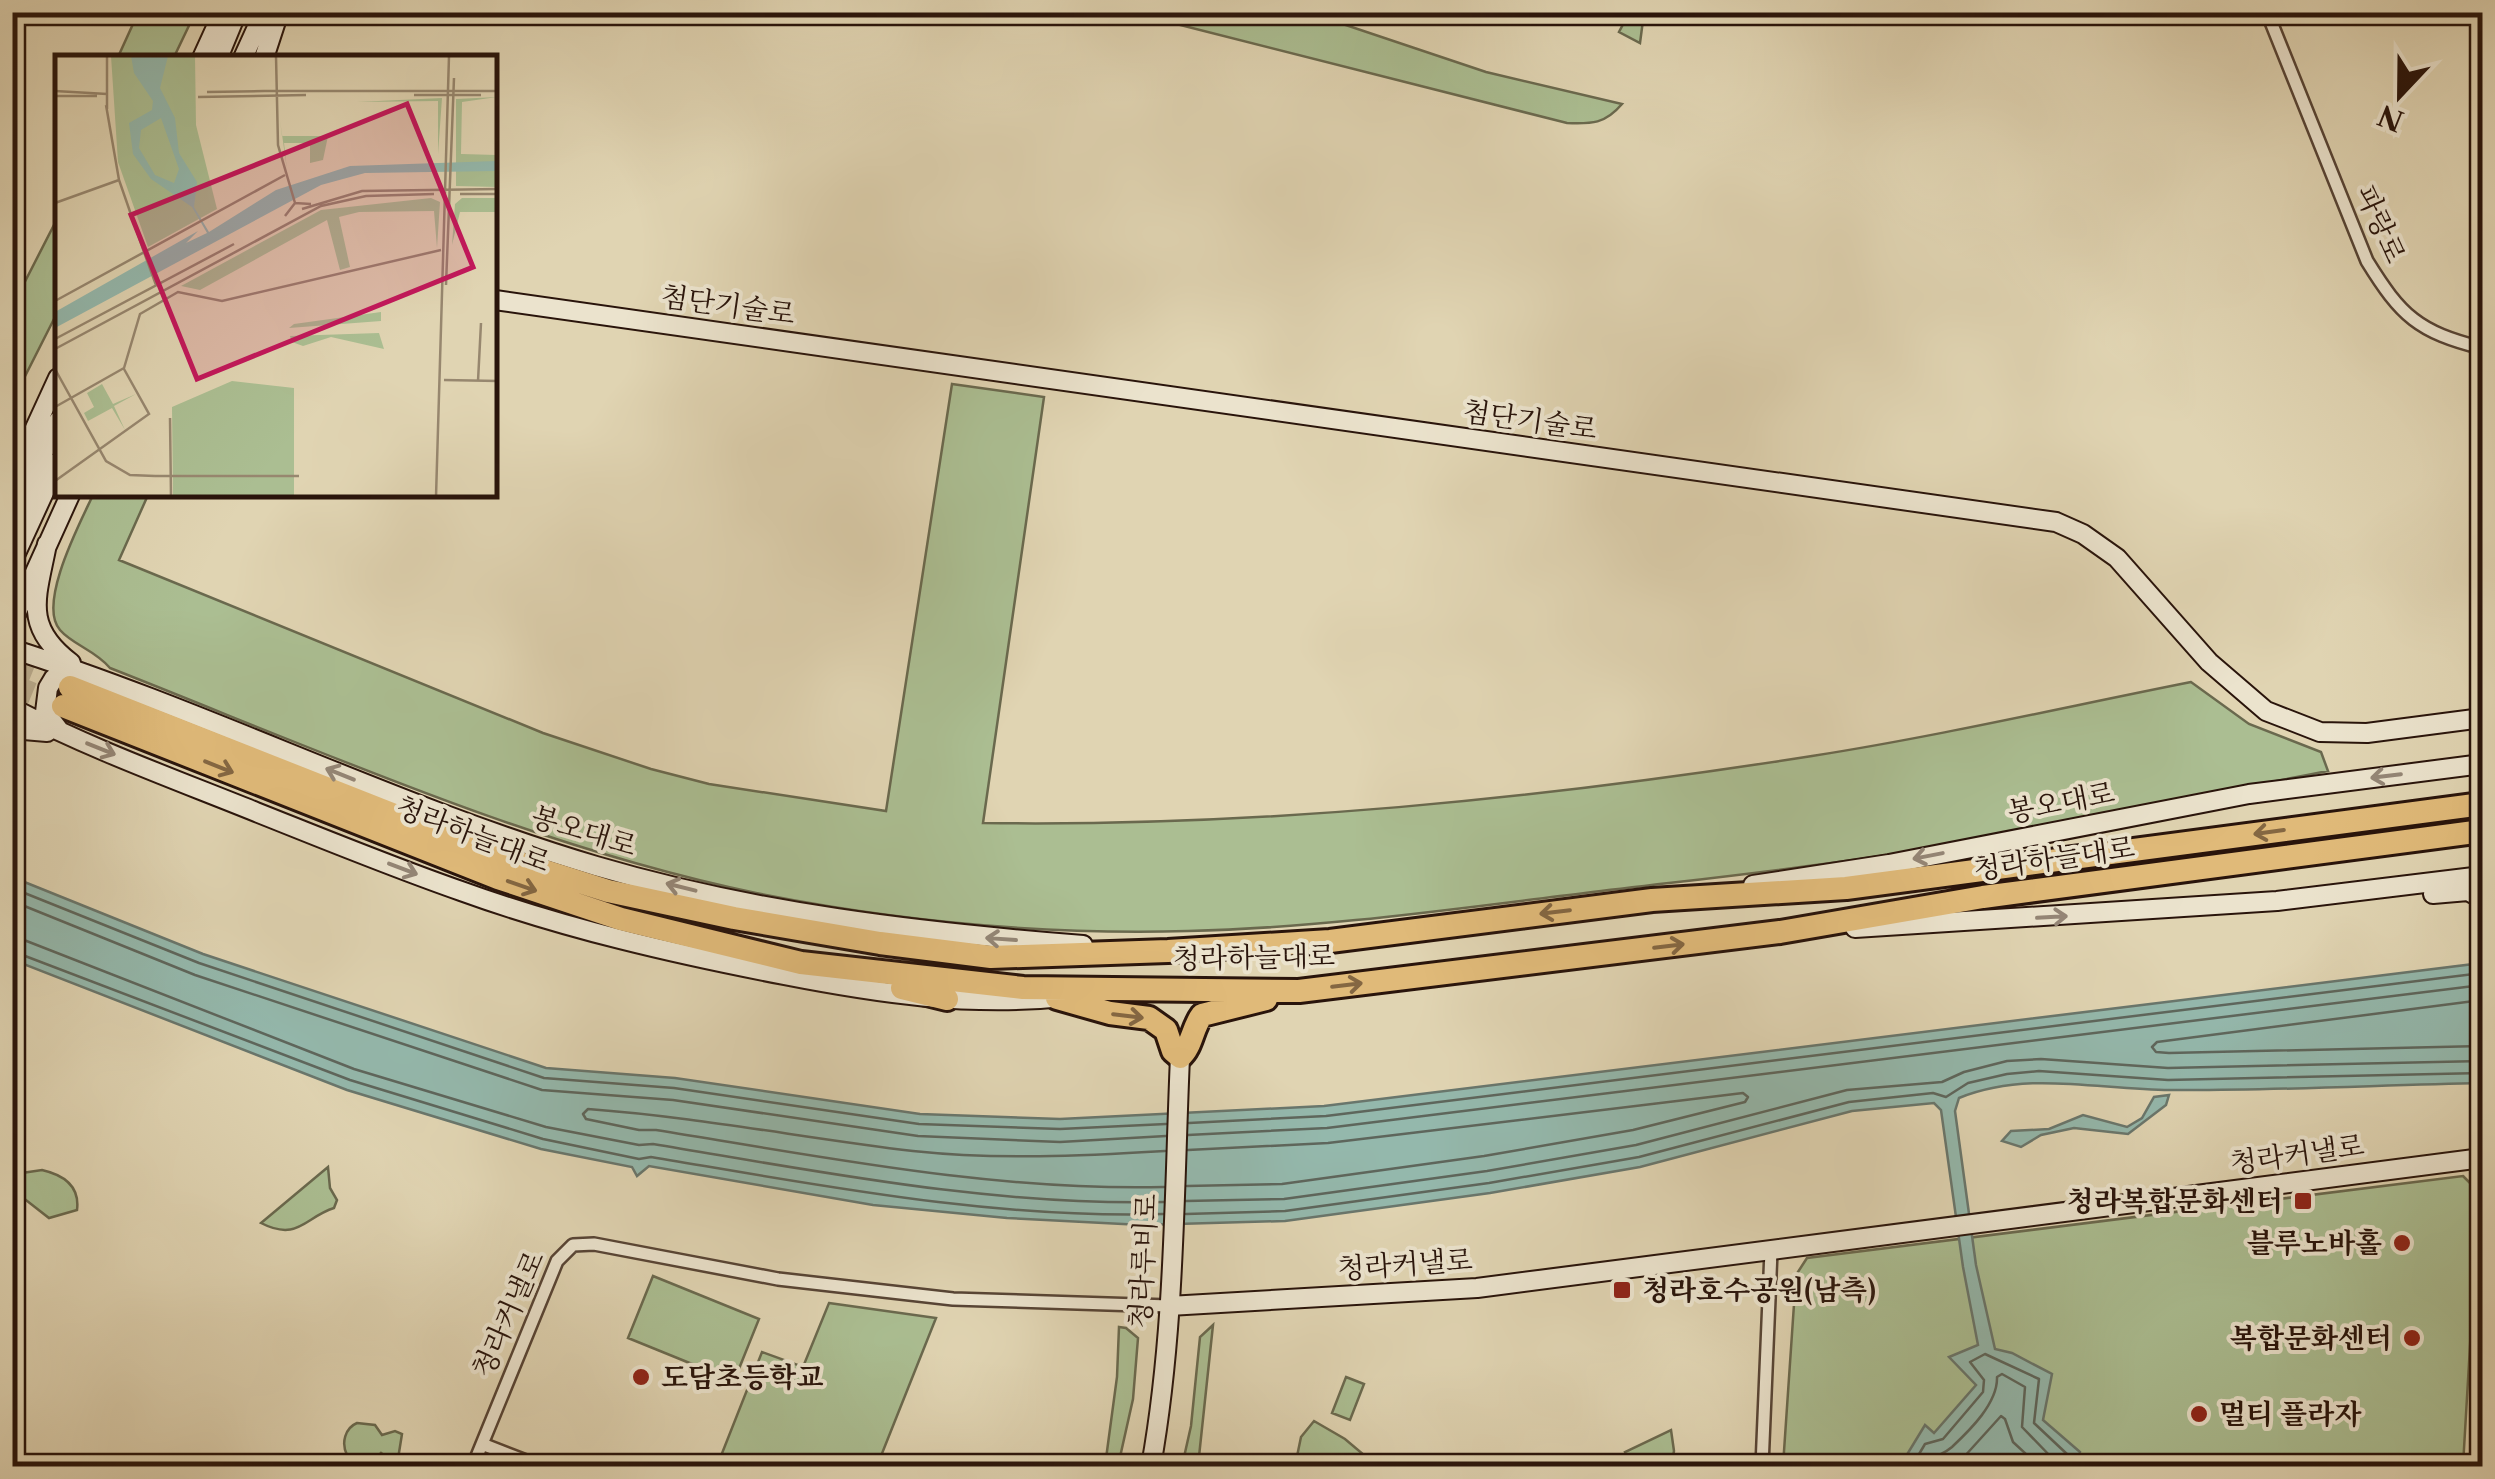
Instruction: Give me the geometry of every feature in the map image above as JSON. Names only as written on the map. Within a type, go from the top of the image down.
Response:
[{"type":"highway","name":"청라하늘대로","points":[[72,689],[502,857],[608,891],[734,918],[990,957],[1168,952],[1330,941],[1652,900],[1846,888],[2476,805]]},
{"type":"highway","name":"청라하늘대로","points":[[72,689],[498,878],[622,920],[763,955],[901,976],[1023,988],[1300,991],[1780,932],[1984,897],[2477,832]]},
{"type":"highway","points":[[763,955],[947,999]]},
{"type":"highway","points":[[1057,998],[1110,1013],[1149,1018],[1166,1030],[1173,1052],[1180,1057],[1202,1015],[1300,991]]},
{"type":"street","points":[[203,55],[224,12]]},
{"type":"street","points":[[219,55],[236,12]]},
{"type":"street","points":[[244,55],[264,12]]},
{"type":"street","points":[[265,55],[279,12]]},
{"type":"street","name":"파랑로","points":[[2267,12],[2367,260],[2389,298],[2416,324],[2482,348]]},
{"type":"street","name":"첨단기술로","points":[[498,300],[2056,522],[2083,534],[2117,558],[2209,662],[2266,710],[2320,732],[2367,734],[2482,718]]},
{"type":"street","points":[[12,478],[55,385]]},
{"type":"street","points":[[12,522],[55,429]]},
{"type":"street","points":[[12,562],[55,469]]},
{"type":"street","points":[[12,623],[69,498]]},
{"type":"street","points":[[48,544],[35,610],[46,642],[72,689]]},
{"type":"street","points":[[12,648],[72,689]]},
{"type":"street","points":[[63,734],[45,712],[48,688],[54,678],[72,689]]},
{"type":"street","points":[[12,708],[63,734],[464,892],[714,961],[832,984],[947,999],[1012,1002],[1144,989]]},
{"type":"street","points":[[12,729],[63,734]]},
{"type":"street","name":"봉오대로","points":[[1652,900],[1889,864],[2250,794],[2482,764]]},
{"type":"street","points":[[1780,932],[2140,912],[2482,876]]},
{"type":"street","points":[[2388,888],[2425,895],[2468,891],[2482,899]]},
{"type":"street","name":"청라루비로","points":[[1151,1466],[1169,1306],[1180,1057]]},
{"type":"street","name":"청라커낼로","points":[[473,1466],[557,1260],[573,1245],[594,1244],[778,1279],[938,1297],[1169,1306],[1477,1288],[2482,1158]]},
{"type":"street","points":[[1762,1466],[1770,1252]]},
{"type":"street","points":[[482,1444],[536,1466]]},
{"type":"green space","points":[[138,13],[195,13],[175,55],[119,55]]},
{"type":"green space","points":[[1133,13],[1310,13],[1486,72],[1622,104],[1598,121],[1567,123]]},
{"type":"green space","points":[[1629,13],[1644,13],[1640,43],[1619,32]]},
{"type":"green space","points":[[55,223],[55,317],[13,400],[13,305]]},
{"type":"green space","points":[[952,384],[1044,397],[983,823],[1295,815],[1606,785],[1860,748],[2191,682],[2249,724],[2321,752],[2328,771],[1880,856],[1436,911],[1288,926],[1188,931],[1080,931],[971,924],[809,903],[673,874],[429,794],[110,668],[60,630],[54,618],[57,583],[92,498],[147,498],[119,560],[543,733],[651,769],[709,784],[886,811]]},
{"type":"green space","points":[[328,1167],[330,1188],[337,1200],[334,1208],[293,1229],[261,1223]]},
{"type":"green space","points":[[42,1170],[69,1183],[76,1194],[77,1210],[49,1218],[13,1190],[13,1180],[22,1173]]},
{"type":"green space","points":[[2463,1176],[2479,1192],[2463,1466],[1783,1466],[1796,1275],[1807,1258]]},
{"type":"green space","points":[[653,1276],[759,1319],[734,1381],[628,1338]]},
{"type":"green space","points":[[829,1303],[936,1318],[877,1466],[717,1466],[762,1352],[803,1367]]},
{"type":"green space","points":[[1213,1325],[1198,1466],[1182,1466],[1191,1426],[1200,1337]]},
{"type":"green space","points":[[1119,1327],[1138,1338],[1133,1399],[1118,1466],[1105,1466],[1117,1377]]},
{"type":"green space","points":[[1346,1377],[1364,1384],[1350,1420],[1332,1413]]},
{"type":"green space","points":[[1314,1421],[1345,1439],[1377,1466],[1295,1466],[1301,1437]]},
{"type":"green space","points":[[357,1423],[375,1425],[382,1435],[395,1431],[402,1434],[397,1465],[381,1453],[371,1463],[358,1463],[347,1455],[345,1436]]},
{"type":"green space","points":[[1671,1430],[1671,1466],[1632,1466],[1625,1452]]},
{"type":"water","points":[[12,877],[203,954],[546,1068],[675,1078],[920,1114],[1060,1119],[1324,1106],[2482,963],[2482,1083],[2209,1090],[2037,1083],[1959,1098],[1955,1111],[1976,1265],[1995,1349],[2012,1353],[2052,1374],[2043,1420],[2080,1452],[2077,1466],[1900,1466],[1925,1425],[1934,1433],[1976,1385],[1949,1357],[1978,1345],[1941,1110],[1934,1103],[1852,1111],[1640,1167],[1490,1193],[1285,1221],[1142,1225],[1007,1218],[873,1205],[649,1166],[637,1176],[632,1167],[541,1149],[347,1090],[13,960]]},
{"type":"water","points":[[2169,1095],[2166,1105],[2128,1134],[2074,1128],[2041,1135],[2021,1147],[2002,1141],[2011,1131],[2049,1129],[2083,1115],[2127,1127],[2142,1118],[2154,1097]]},
{"type":"tunnel","points":[[12,664],[70,687]]},
{"type":"tunnel","points":[[12,685],[63,706]]},
{"type":"place","name":"청라복합문화센터","points":[[2303,1201]]},
{"type":"place","name":"블루노바홀","points":[[2402,1243]]},
{"type":"place","name":"청라호수공원(남측)","points":[[1622,1290]]},
{"type":"place","name":"복합문화센터","points":[[2412,1338]]},
{"type":"place","name":"도담초등학교","points":[[641,1377]]},
{"type":"place","name":"멀티 플라자","points":[[2199,1414]]}]
